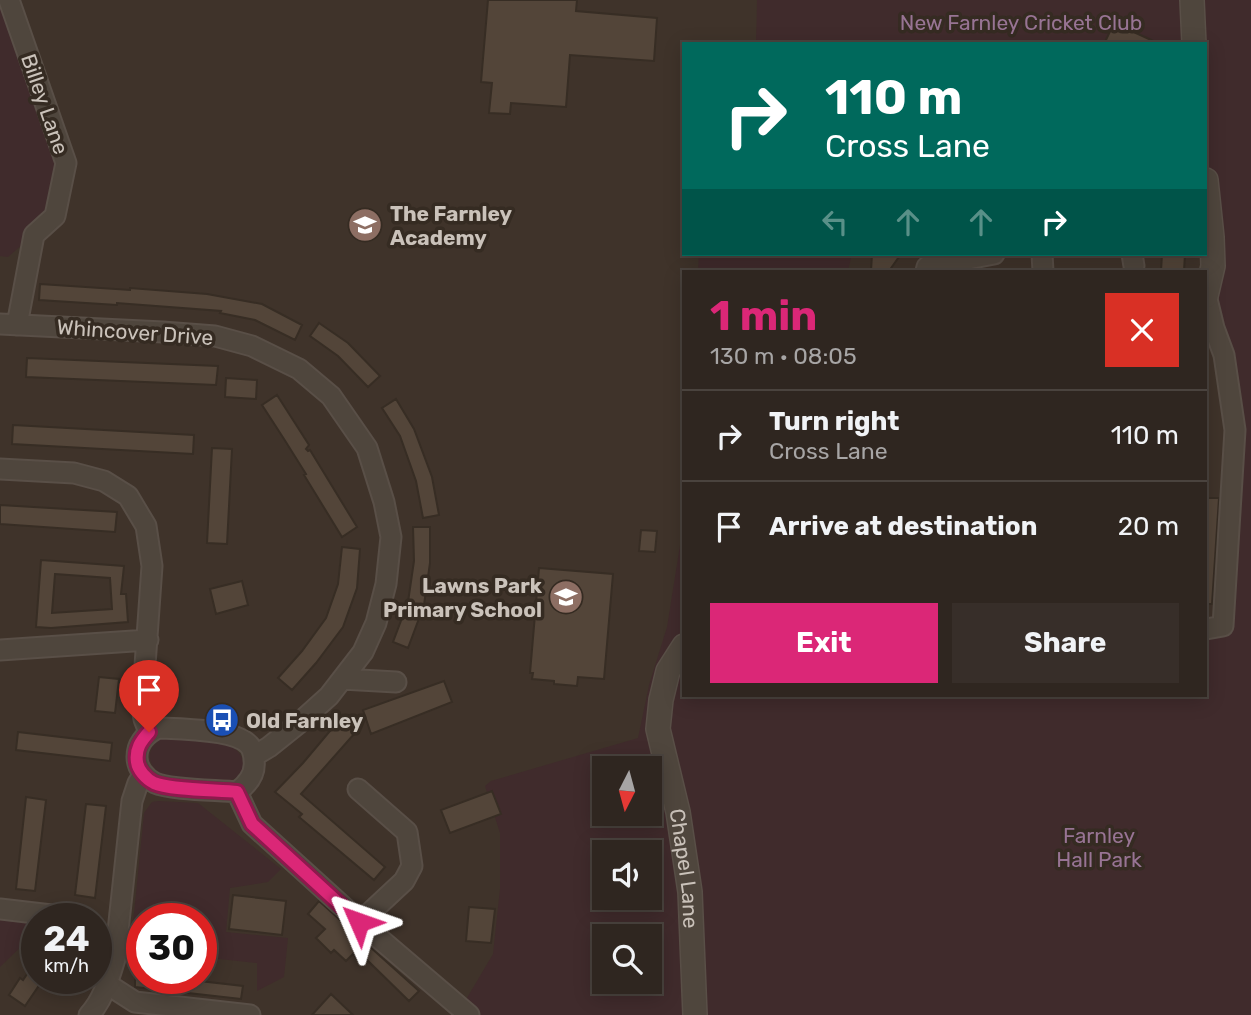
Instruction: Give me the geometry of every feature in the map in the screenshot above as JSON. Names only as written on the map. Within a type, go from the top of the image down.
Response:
[{"type":"street","name":"Billey Lane","points":[[8,325],[34,235],[55,216],[66,163],[9,0]]},
{"type":"street","points":[[1192,0],[1194,42]]},
{"type":"street","points":[[1207,190],[1213,266],[1207,292]]},
{"type":"street","points":[[926,270],[937,259],[984,256]]},
{"type":"street","points":[[1207,300],[1224,355],[1235,430],[1214,627]]},
{"type":"street","name":"Whincover Drive","points":[[8,325],[215,336],[252,346],[299,369],[331,396],[367,448],[384,502],[391,537],[386,584],[376,623],[363,652],[329,696],[299,723],[254,756]]},
{"type":"street","points":[[0,469],[74,473],[104,481],[128,496],[146,526],[152,566],[142,696],[144,719],[149,732]]},
{"type":"street","points":[[0,650],[148,640]]},
{"type":"street","name":"Chapel Lane","points":[[682,649],[668,671],[658,729],[678,812],[690,892],[695,1015]]},
{"type":"street","points":[[342,679],[396,682]]},
{"type":"street","points":[[158,728],[208,731],[238,737],[250,745],[255,768],[247,785],[237,792],[155,783],[137,766],[138,748],[149,732],[158,728]]},
{"type":"street","points":[[112,968],[132,801],[144,775]]},
{"type":"street","points":[[358,789],[407,832],[412,866],[404,881],[359,922]]},
{"type":"street","points":[[237,792],[252,824],[359,922],[470,1015]]},
{"type":"street","points":[[0,909],[21,911]]},
{"type":"street","points":[[112,922],[118,923]]},
{"type":"street","points":[[112,987],[135,1002],[250,1015]]},
{"type":"street","points":[[89,1015],[101,994]]},
{"type":"green space","points":[[0,0],[66,163],[55,216],[8,257],[0,256]]},
{"type":"green space","name":"Farnley Hall Park","points":[[757,0],[1251,0],[1251,1015],[469,1015],[461,1008],[493,954],[500,889],[500,833],[485,786],[491,781],[638,738],[649,685],[667,627],[682,516],[682,697],[1207,697],[1207,629],[1222,626],[1235,430],[1214,328],[1207,198],[1207,42],[756,42]]},
{"type":"green space","points":[[699,256],[852,256],[848,270],[698,270]]},
{"type":"green space","points":[[165,736],[227,744],[239,753],[242,770],[239,775],[225,782],[169,776],[153,766],[150,758],[154,745]]},
{"type":"green space","points":[[152,802],[198,803],[281,869],[268,882],[230,888],[226,932],[288,938],[284,977],[257,991],[257,963],[217,959],[217,903],[135,903],[144,813]]},
{"type":"green space","points":[[0,918],[21,921],[21,947],[0,967]]},
{"type":"building","points":[[488,0],[577,0],[576,11],[657,18],[654,61],[570,55],[566,107],[511,103],[510,114],[489,113],[492,83],[481,82]]},
{"type":"building","name":"New Farnley Cricket Club","points":[[1114,23],[1156,42],[1105,42]]},
{"type":"building","points":[[872,256],[900,256],[890,270],[871,270]]},
{"type":"building","points":[[1162,256],[1185,256],[1184,270],[1161,270]]},
{"type":"building","points":[[40,284],[207,294],[262,304],[302,325],[295,340],[255,320],[220,313],[221,311],[39,300]]},
{"type":"building","points":[[319,323],[348,343],[380,376],[368,387],[338,356],[310,336]]},
{"type":"building","points":[[27,358],[218,366],[216,385],[26,377]]},
{"type":"building","points":[[226,378],[257,380],[256,399],[225,397]]},
{"type":"building","points":[[277,395],[309,445],[306,449],[310,450],[357,527],[342,537],[262,405]]},
{"type":"building","points":[[396,399],[414,429],[432,477],[439,515],[423,518],[416,481],[400,436],[382,408]]},
{"type":"building","points":[[13,425],[194,435],[193,454],[12,444]]},
{"type":"building","points":[[212,448],[232,449],[227,544],[207,543]]},
{"type":"building","points":[[1207,498],[1219,498],[1212,604],[1207,604]]},
{"type":"building","points":[[0,505],[117,512],[115,532],[0,524]]},
{"type":"building","points":[[413,527],[430,527],[430,563],[424,605],[408,648],[393,642],[408,602],[414,561]]},
{"type":"building","points":[[641,530],[657,531],[655,552],[639,551]]},
{"type":"building","points":[[342,547],[360,549],[357,588],[343,627],[292,690],[278,678],[326,618],[338,584]]},
{"type":"building","points":[[41,560],[124,566],[121,594],[126,594],[128,622],[36,627]],"holes":[[[55,574],[110,578],[112,609],[52,613]]]},
{"type":"building","points":[[539,568],[613,574],[604,679],[578,677],[577,686],[532,679],[533,673],[530,673]]},
{"type":"building","points":[[242,581],[248,605],[216,614],[210,589]]},
{"type":"building","points":[[99,677],[119,679],[115,713],[95,711]]},
{"type":"building","points":[[444,681],[452,702],[371,734],[363,710]]},
{"type":"building","points":[[340,719],[355,733],[301,794],[385,867],[374,880],[299,817],[302,814],[275,792]]},
{"type":"building","points":[[18,732],[112,743],[110,761],[16,750]]},
{"type":"building","points":[[492,791],[501,814],[450,833],[441,810]]},
{"type":"building","points":[[26,797],[46,800],[35,891],[16,889]]},
{"type":"building","points":[[86,804],[106,806],[95,898],[75,895]]},
{"type":"building","points":[[233,895],[286,901],[282,935],[229,929]]},
{"type":"building","points":[[319,901],[419,991],[409,1001],[365,958],[361,962],[353,954],[346,961],[334,950],[331,953],[316,938],[325,929],[308,914]]},
{"type":"building","points":[[469,907],[495,909],[491,943],[466,941]]},
{"type":"building","points":[[20,978],[21,994],[33,994],[25,1006],[9,995]]},
{"type":"building","points":[[217,983],[243,986],[241,999],[197,994],[217,994]]},
{"type":"building","points":[[331,994],[353,1015],[312,1015]]},
{"type":"place","name":"The Farnley Academy","points":[[365,225]]},
{"type":"place","name":"Lawns Park Primary School","points":[[566,597]]},
{"type":"place","name":"Old Farnley","points":[[222,720]]},
{"type":"route","points":[[149,732],[143,738],[136,756],[137,766],[144,775],[155,783],[169,786],[237,792],[252,824],[359,922]]}]
